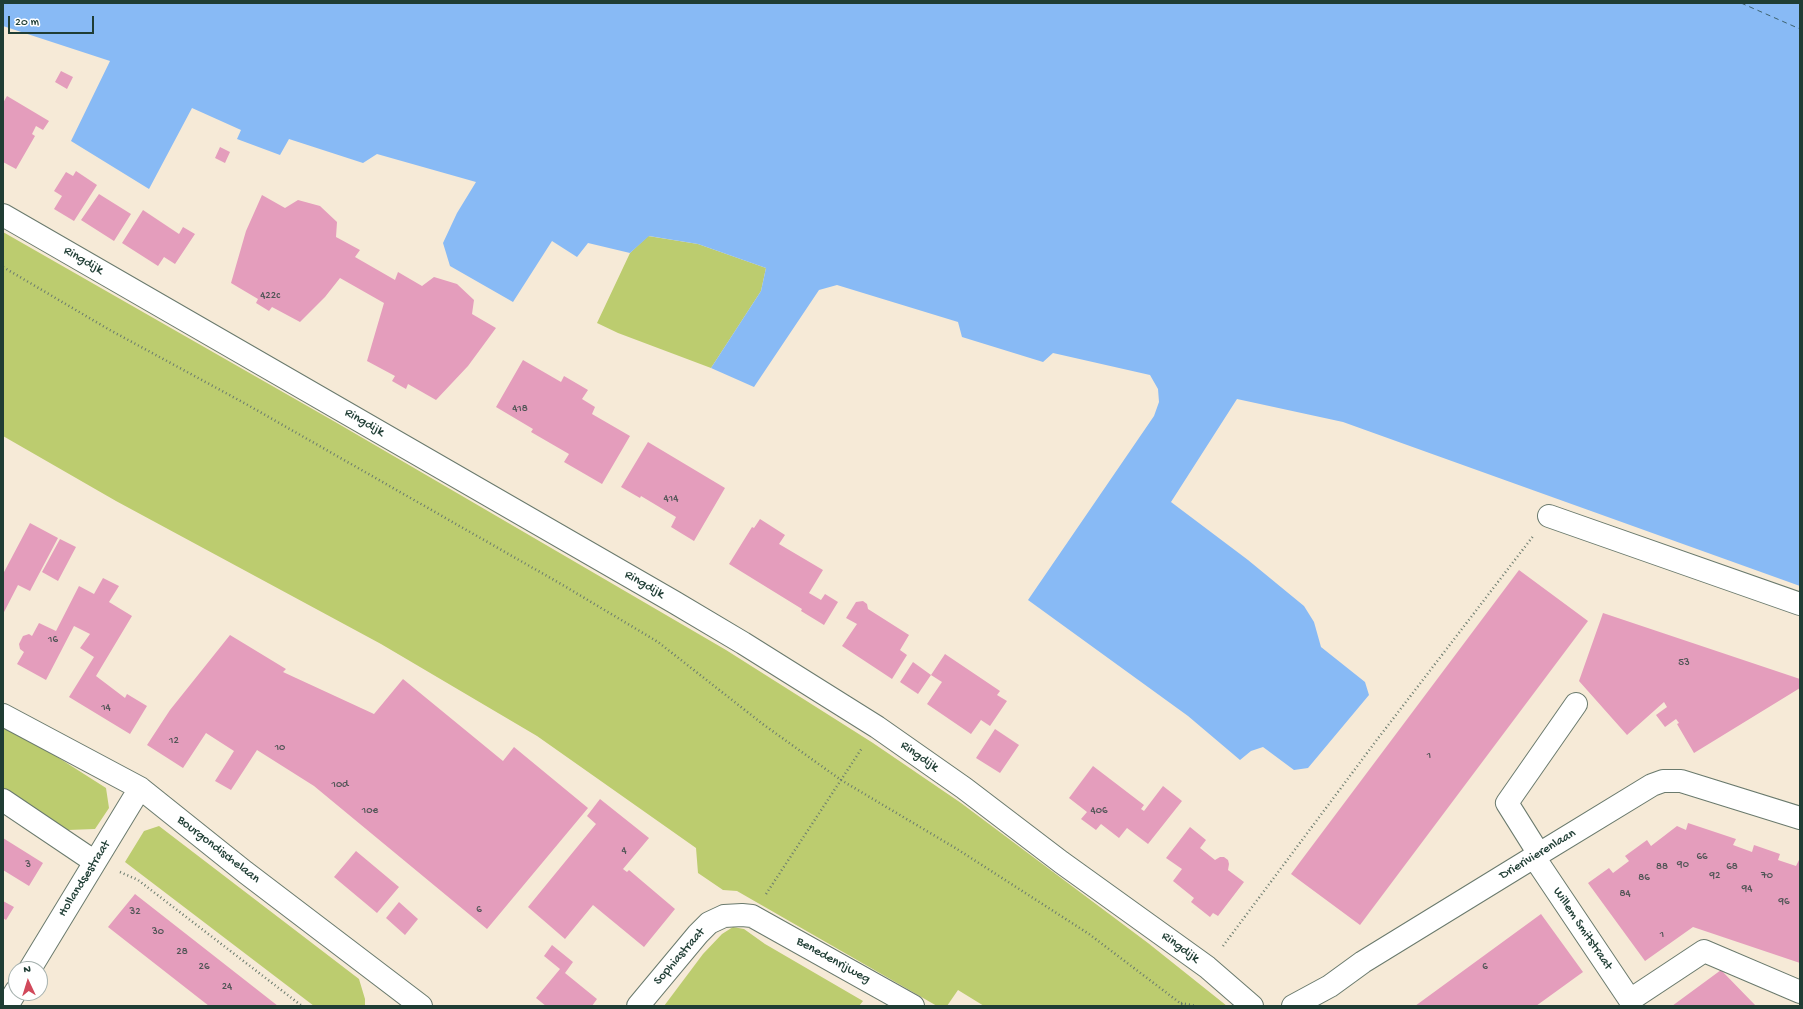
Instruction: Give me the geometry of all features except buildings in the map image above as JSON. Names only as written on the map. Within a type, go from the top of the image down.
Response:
[{"type":"street","name":"Ringdijk","points":[[3,215],[743,643],[877,727],[964,788],[1062,862],[1207,967],[1252,1006]]},
{"type":"street","points":[[1549,516],[1800,604]]},
{"type":"street","name":"Willem Smitstraat","points":[[1576,704],[1507,802],[1537,855],[1630,1000],[1704,951],[1800,992]]},
{"type":"street","name":"Bourgondischelaan","points":[[3,715],[140,788],[245,872],[415,1004]]},
{"type":"street","name":"Drierivierenlaan","points":[[1293,1006],[1330,986],[1363,962],[1652,785],[1663,781],[1681,781],[1800,818]]},
{"type":"street","name":"Hollandsestraat","points":[[35,961],[140,788]]},
{"type":"street","points":[[3,800],[96,862]]},
{"type":"street","name":"Sophiastraat","points":[[638,1006],[698,934],[709,923],[724,916],[752,916]]},
{"type":"street","name":"Benedenrijweg","points":[[752,916],[913,1006]]},
{"type":"path","points":[[3,267],[108,329],[246,404],[561,584],[658,642],[764,724],[841,780],[957,849],[1089,934],[1184,1006]]},
{"type":"path","points":[[1207,967],[1376,741],[1549,516]]},
{"type":"path","points":[[752,916],[858,753]]},
{"type":"path","points":[[96,862],[138,880],[302,1006]]},
{"type":"path","points":[[1180,1003],[1196,1006]]},
{"type":"green space","points":[[3,232],[337,423],[726,650],[873,743],[961,803],[1148,943],[1227,1006],[984,1006],[958,990],[947,1006],[937,1006],[737,891],[723,890],[698,873],[696,848],[537,736],[381,644],[116,501],[3,436]]},
{"type":"green space","points":[[648,236],[698,244],[766,268],[761,291],[711,368],[618,333],[597,323],[630,253]]},
{"type":"green space","points":[[3,727],[51,753],[106,788],[109,808],[95,829],[68,830],[3,789]]},
{"type":"green space","points":[[159,826],[359,979],[365,999],[365,1006],[314,1006],[125,862],[144,831]]},
{"type":"green space","points":[[733,927],[744,929],[765,944],[863,1001],[859,1006],[664,1006],[703,954],[722,934]]},
{"type":"water","points":[[3,3],[1800,3],[1800,586],[1343,422],[1237,399],[1171,502],[1248,560],[1304,606],[1314,622],[1321,647],[1365,682],[1369,695],[1308,768],[1294,770],[1263,747],[1251,751],[1240,760],[1188,716],[1028,600],[1154,416],[1159,402],[1158,389],[1150,375],[1053,353],[1043,362],[962,337],[958,322],[837,285],[819,290],[754,387],[711,368],[761,291],[766,268],[698,244],[649,236],[630,253],[588,243],[577,257],[552,241],[513,302],[450,266],[443,243],[457,213],[476,182],[377,154],[363,163],[289,139],[280,155],[237,139],[241,130],[192,108],[149,189],[71,141],[110,61],[3,26]]},
{"type":"ferry route","points":[[1741,3],[1800,29]]}]
